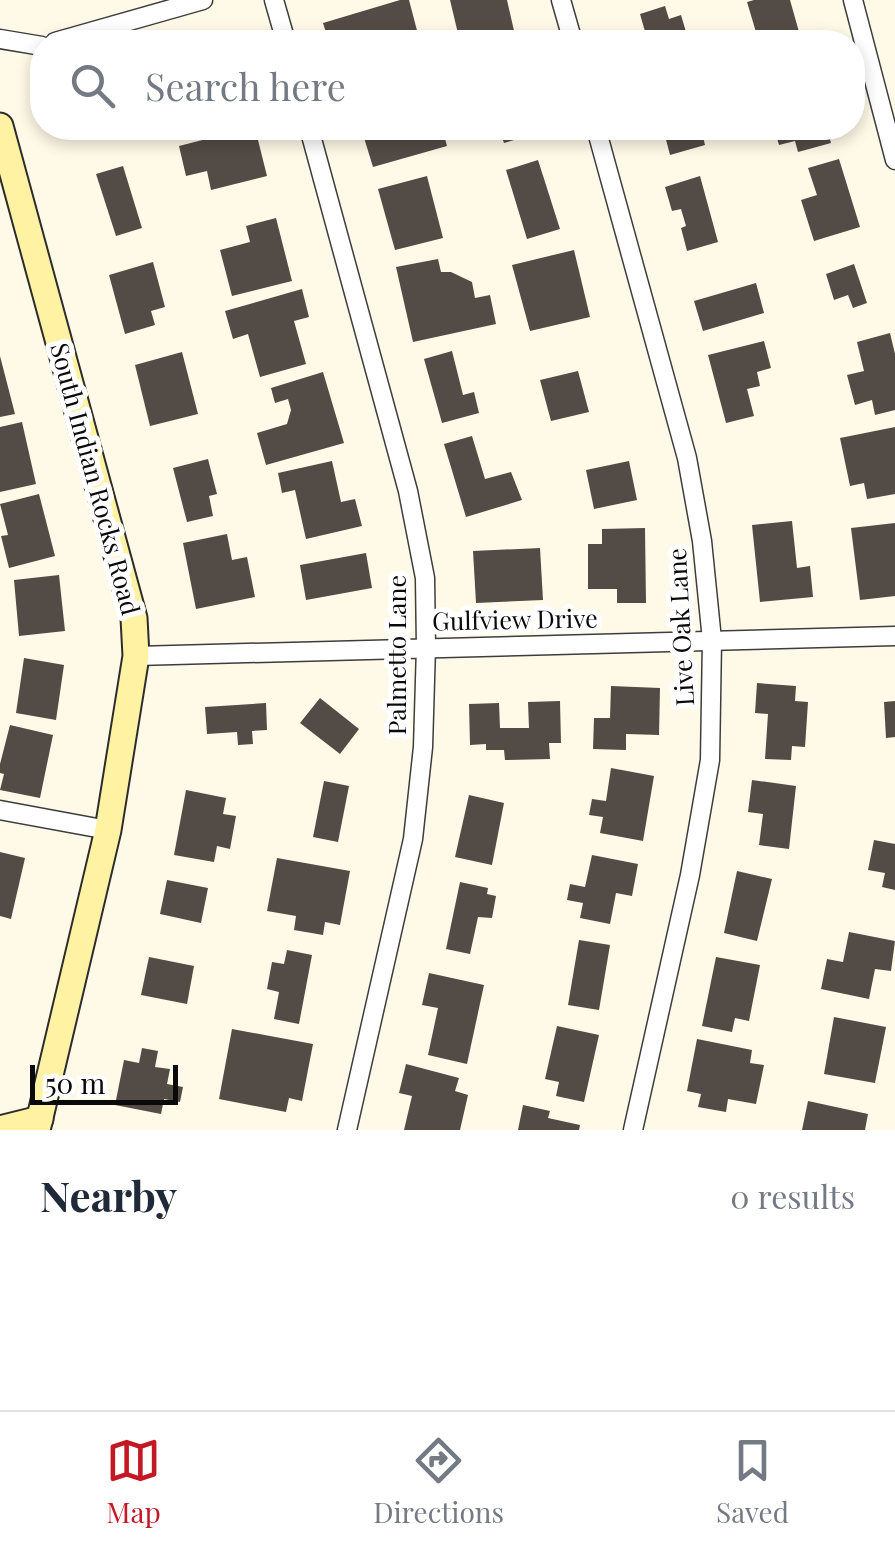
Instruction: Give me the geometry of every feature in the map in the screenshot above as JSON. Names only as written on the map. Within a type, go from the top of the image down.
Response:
[{"type":"street","points":[[98,30],[203,0]]},
{"type":"street","points":[[274,0],[283,30]]},
{"type":"street","points":[[561,0],[569,30]]},
{"type":"street","points":[[853,0],[861,30]]},
{"type":"street","points":[[0,39],[30,44]]},
{"type":"street","points":[[865,46],[895,160]]},
{"type":"street","name":"South Indian Rocks Road","points":[[0,126],[134,618],[136,656],[108,830],[39,1124]]},
{"type":"street","name":"Palmetto Lane","points":[[312,140],[408,491],[425,578],[423,747],[413,839],[347,1130]]},
{"type":"street","name":"Live Oak Lane","points":[[599,140],[687,458],[702,541],[712,640],[710,760],[690,875],[632,1130]]},
{"type":"street","name":"Gulfview Drive","points":[[136,656],[895,636]]},
{"type":"street","points":[[0,810],[108,830]]},
{"type":"street","points":[[0,1129],[39,1124]]},
{"type":"building","points":[[409,0],[417,30],[325,30],[323,23]]},
{"type":"building","points":[[450,0],[507,0],[514,30],[457,30]]},
{"type":"building","points":[[790,0],[798,30],[755,30],[747,2]]},
{"type":"building","points":[[665,6],[669,19],[681,15],[685,30],[645,30],[640,14]]},
{"type":"building","points":[[202,140],[258,140],[267,176],[211,190],[207,171],[186,176],[179,146]]},
{"type":"building","points":[[365,140],[445,140],[447,146],[373,167]]},
{"type":"building","points":[[666,140],[704,140],[705,145],[670,155]]},
{"type":"building","points":[[778,140],[831,143],[798,152],[795,141],[779,145]]},
{"type":"building","points":[[839,159],[860,227],[814,241],[801,200],[817,195],[808,168]]},
{"type":"building","points":[[538,160],[560,229],[527,239],[506,170]]},
{"type":"building","points":[[123,166],[142,228],[116,236],[96,174]]},
{"type":"building","points":[[427,176],[443,238],[395,250],[378,189]]},
{"type":"building","points":[[700,176],[718,242],[687,251],[681,209],[672,211],[665,187]]},
{"type":"building","points":[[276,218],[292,281],[232,296],[220,250],[250,242],[246,226]]},
{"type":"building","points":[[574,250],[590,317],[530,331],[512,265]]},
{"type":"building","points":[[438,259],[441,272],[451,272],[472,282],[475,298],[490,295],[496,324],[413,342],[396,267]]},
{"type":"building","points":[[153,262],[165,307],[151,311],[155,325],[125,334],[109,275]]},
{"type":"building","points":[[854,264],[867,303],[853,308],[848,295],[834,300],[826,274]]},
{"type":"building","points":[[756,283],[764,313],[703,331],[694,301]]},
{"type":"building","points":[[302,289],[309,317],[294,321],[306,364],[260,377],[248,334],[233,339],[225,311]]},
{"type":"building","points":[[890,333],[895,354],[895,410],[875,415],[872,400],[855,405],[847,375],[864,371],[857,342]]},
{"type":"building","points":[[764,341],[771,368],[757,372],[760,386],[747,389],[754,416],[726,423],[708,355]]},
{"type":"building","points":[[452,351],[463,395],[474,392],[479,413],[442,423],[424,359]]},
{"type":"building","points":[[182,352],[198,414],[150,426],[135,365]]},
{"type":"building","points":[[0,356],[15,414],[0,417]]},
{"type":"building","points":[[578,371],[589,412],[551,421],[540,380]]},
{"type":"building","points":[[323,372],[344,443],[266,465],[257,433],[287,424],[291,410],[288,399],[275,403],[271,388]]},
{"type":"building","points":[[22,422],[36,484],[0,492],[0,427]]},
{"type":"building","points":[[895,427],[895,494],[867,499],[864,483],[850,486],[840,438]]},
{"type":"building","points":[[472,436],[485,479],[511,472],[522,500],[466,517],[444,444]]},
{"type":"building","points":[[208,459],[217,494],[209,496],[213,516],[187,522],[173,468]]},
{"type":"building","points":[[332,461],[341,502],[355,499],[362,526],[306,539],[295,490],[282,493],[278,473]]},
{"type":"building","points":[[629,461],[637,500],[594,509],[586,470]]},
{"type":"building","points":[[39,494],[55,556],[9,568],[1,536],[8,535],[0,504]]},
{"type":"building","points":[[792,521],[797,568],[810,566],[813,597],[760,602],[752,525]]},
{"type":"building","points":[[895,523],[895,596],[860,600],[851,528]]},
{"type":"building","points":[[645,528],[646,603],[617,603],[617,589],[588,589],[588,544],[602,544],[602,529]]},
{"type":"building","points":[[227,534],[232,560],[247,557],[255,597],[196,609],[183,543]]},
{"type":"building","points":[[540,548],[543,600],[476,603],[473,551]]},
{"type":"building","points":[[366,553],[372,588],[306,600],[300,565]]},
{"type":"building","points":[[59,575],[65,631],[19,636],[14,580]]},
{"type":"building","points":[[24,658],[64,665],[56,720],[16,713]]},
{"type":"building","points":[[757,683],[796,686],[795,701],[808,702],[805,747],[792,746],[791,760],[765,759],[768,714],[755,713]]},
{"type":"building","points":[[611,686],[660,688],[659,735],[626,734],[626,750],[593,749],[594,718],[610,718]]},
{"type":"building","points":[[320,698],[359,729],[340,754],[300,723]]},
{"type":"building","points":[[560,701],[561,743],[549,743],[550,759],[505,760],[504,750],[486,750],[486,744],[470,745],[469,704],[499,703],[500,728],[529,728],[528,702]]},
{"type":"building","points":[[895,701],[895,737],[886,738],[884,702]]},
{"type":"building","points":[[266,703],[267,730],[252,731],[253,744],[238,745],[237,732],[207,734],[205,707]]},
{"type":"building","points":[[10,725],[53,735],[40,798],[0,790],[4,774],[0,773],[0,764]]},
{"type":"building","points":[[611,768],[654,776],[643,841],[600,833],[603,817],[589,815],[592,799],[606,801]]},
{"type":"building","points":[[752,780],[796,786],[789,849],[759,845],[763,814],[748,812]]},
{"type":"building","points":[[324,781],[349,786],[338,842],[313,837]]},
{"type":"building","points":[[186,790],[226,798],[223,814],[236,816],[230,849],[217,846],[214,862],[174,855]]},
{"type":"building","points":[[469,795],[504,803],[492,865],[455,857]]},
{"type":"building","points":[[874,840],[895,844],[895,890],[882,887],[885,873],[868,870]]},
{"type":"building","points":[[0,852],[25,858],[11,919],[0,916]]},
{"type":"building","points":[[592,855],[638,864],[632,896],[616,893],[610,924],[580,918],[583,903],[567,900],[570,884],[585,887]]},
{"type":"building","points":[[277,858],[350,871],[340,925],[325,922],[323,935],[294,930],[296,916],[267,911]]},
{"type":"building","points":[[737,871],[772,879],[757,941],[724,933]]},
{"type":"building","points":[[167,880],[208,888],[201,923],[160,914]]},
{"type":"building","points":[[460,882],[488,888],[487,894],[496,896],[492,918],[478,917],[470,954],[446,949]]},
{"type":"building","points":[[849,932],[895,941],[891,971],[875,969],[869,999],[821,989],[827,959],[843,962]]},
{"type":"building","points":[[579,940],[610,945],[599,1010],[568,1005]]},
{"type":"building","points":[[287,950],[312,955],[299,1024],[274,1019],[279,992],[267,989],[272,962],[284,964]]},
{"type":"building","points":[[149,957],[194,966],[187,1004],[141,995]]},
{"type":"building","points":[[716,957],[760,965],[749,1021],[735,1018],[732,1032],[702,1026]]},
{"type":"building","points":[[429,973],[484,985],[467,1064],[428,1055],[438,1008],[422,1005]]},
{"type":"building","points":[[834,1017],[886,1027],[875,1083],[824,1074]]},
{"type":"building","points":[[557,1026],[599,1035],[584,1102],[556,1096],[559,1082],[545,1079]]},
{"type":"building","points":[[232,1029],[313,1044],[302,1101],[289,1098],[286,1112],[219,1099]]},
{"type":"building","points":[[697,1039],[752,1050],[750,1063],[764,1065],[756,1104],[728,1099],[726,1112],[698,1107],[701,1094],[687,1091]]},
{"type":"building","points":[[142,1048],[158,1051],[155,1067],[170,1069],[167,1084],[183,1087],[180,1102],[164,1099],[161,1114],[115,1105],[124,1060],[139,1063]]},
{"type":"building","points":[[406,1064],[459,1078],[455,1091],[468,1095],[460,1130],[404,1130],[412,1096],[399,1093]]},
{"type":"building","points":[[808,1101],[868,1114],[865,1130],[802,1130]]},
{"type":"building","points":[[523,1105],[550,1111],[548,1118],[580,1125],[579,1130],[518,1130]]}]
